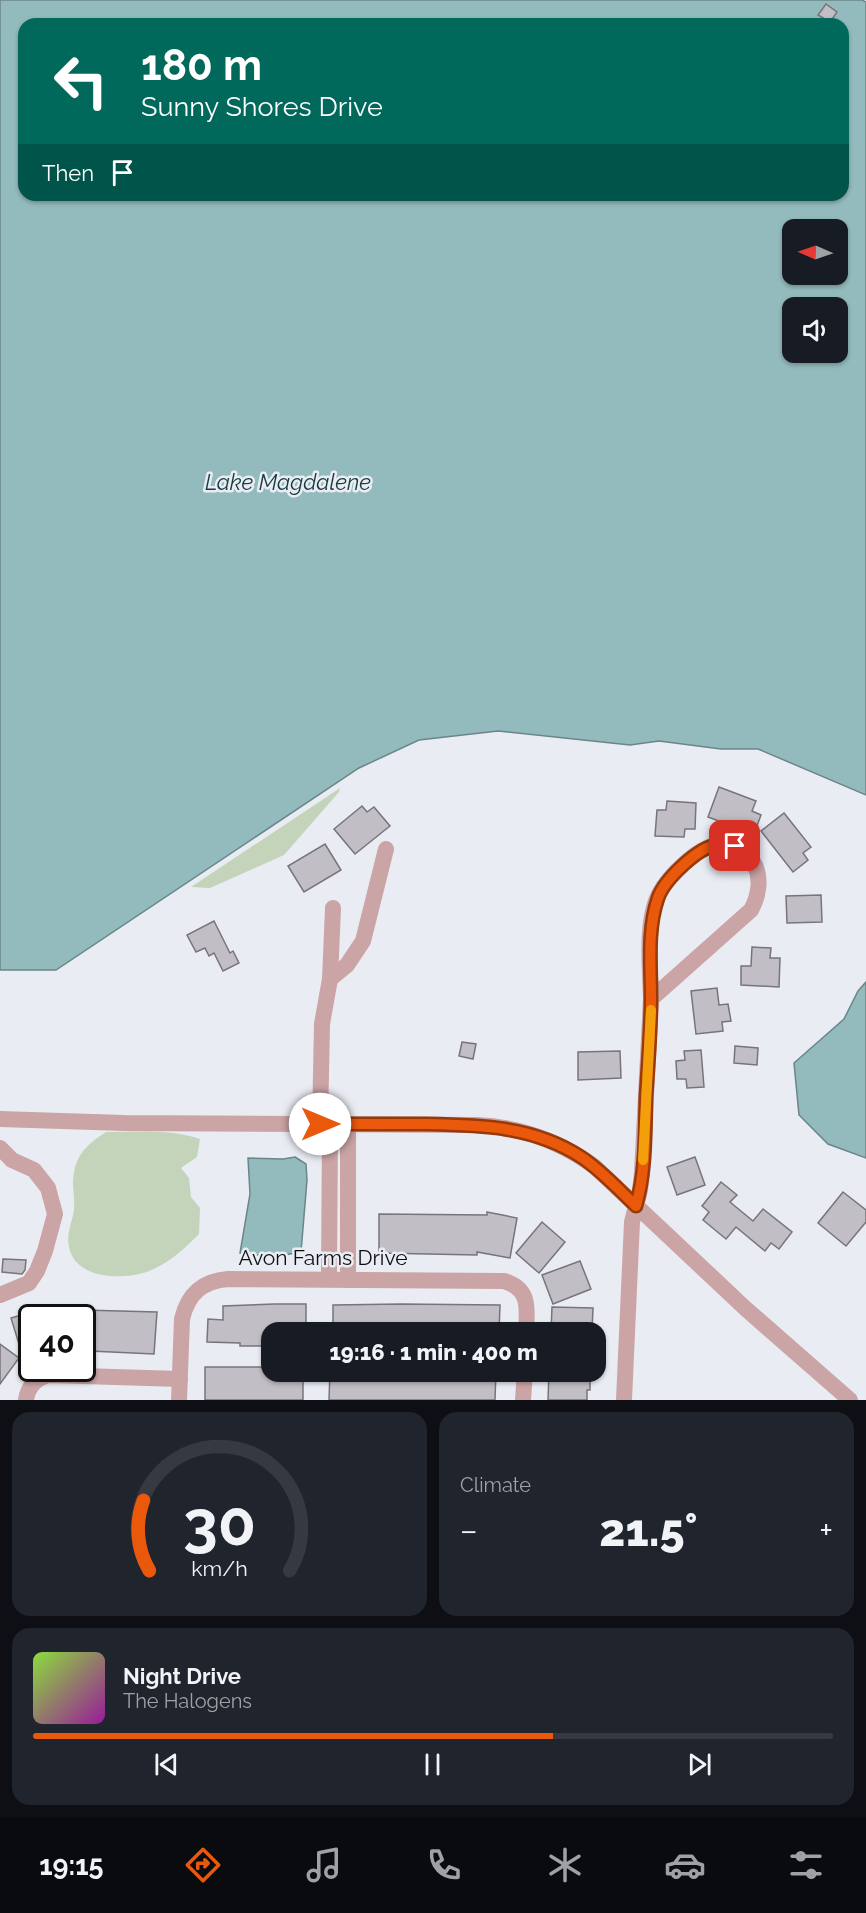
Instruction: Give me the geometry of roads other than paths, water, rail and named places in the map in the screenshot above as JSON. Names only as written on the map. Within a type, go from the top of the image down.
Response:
[{"type":"street","points":[[624,1400],[631,1233],[642,1173],[651,999],[651,934],[658,895],[668,880],[700,852],[716,845],[735,846],[757,867],[760,882],[758,898],[751,910],[651,999]]},
{"type":"street","points":[[330,979],[348,965],[363,941],[386,849]]},
{"type":"street","points":[[329,1279],[322,1024],[330,979],[333,908]]},
{"type":"street","points":[[0,1119],[113,1123],[477,1125],[516,1130],[554,1143],[580,1156],[595,1167],[746,1309],[850,1400]]},
{"type":"street","points":[[348,1124],[348,1280]]},
{"type":"street","points":[[0,1148],[12,1160],[34,1170],[48,1188],[55,1214],[38,1271],[29,1283],[0,1295]]},
{"type":"street","points":[[329,1217],[348,1217]]},
{"type":"street","name":"Avon Farms Drive","points":[[179,1400],[185,1308],[191,1296],[211,1281],[228,1279],[496,1280],[512,1283],[518,1287],[526,1300],[526,1322]]},
{"type":"street","points":[[26,1400],[30,1387],[36,1380],[49,1375],[180,1379]]},
{"type":"street","points":[[524,1400],[525,1382]]},
{"type":"water","name":"Lake Magdalene","points":[[0,0],[862,0],[866,2],[866,795],[758,749],[721,749],[659,741],[630,745],[498,731],[419,740],[359,768],[56,970],[0,970]]},
{"type":"water","points":[[866,982],[866,1158],[828,1144],[799,1115],[794,1063],[844,1019],[858,991]]},
{"type":"water","points":[[295,1157],[306,1164],[307,1180],[301,1252],[273,1257],[240,1253],[250,1194],[248,1158]]}]
